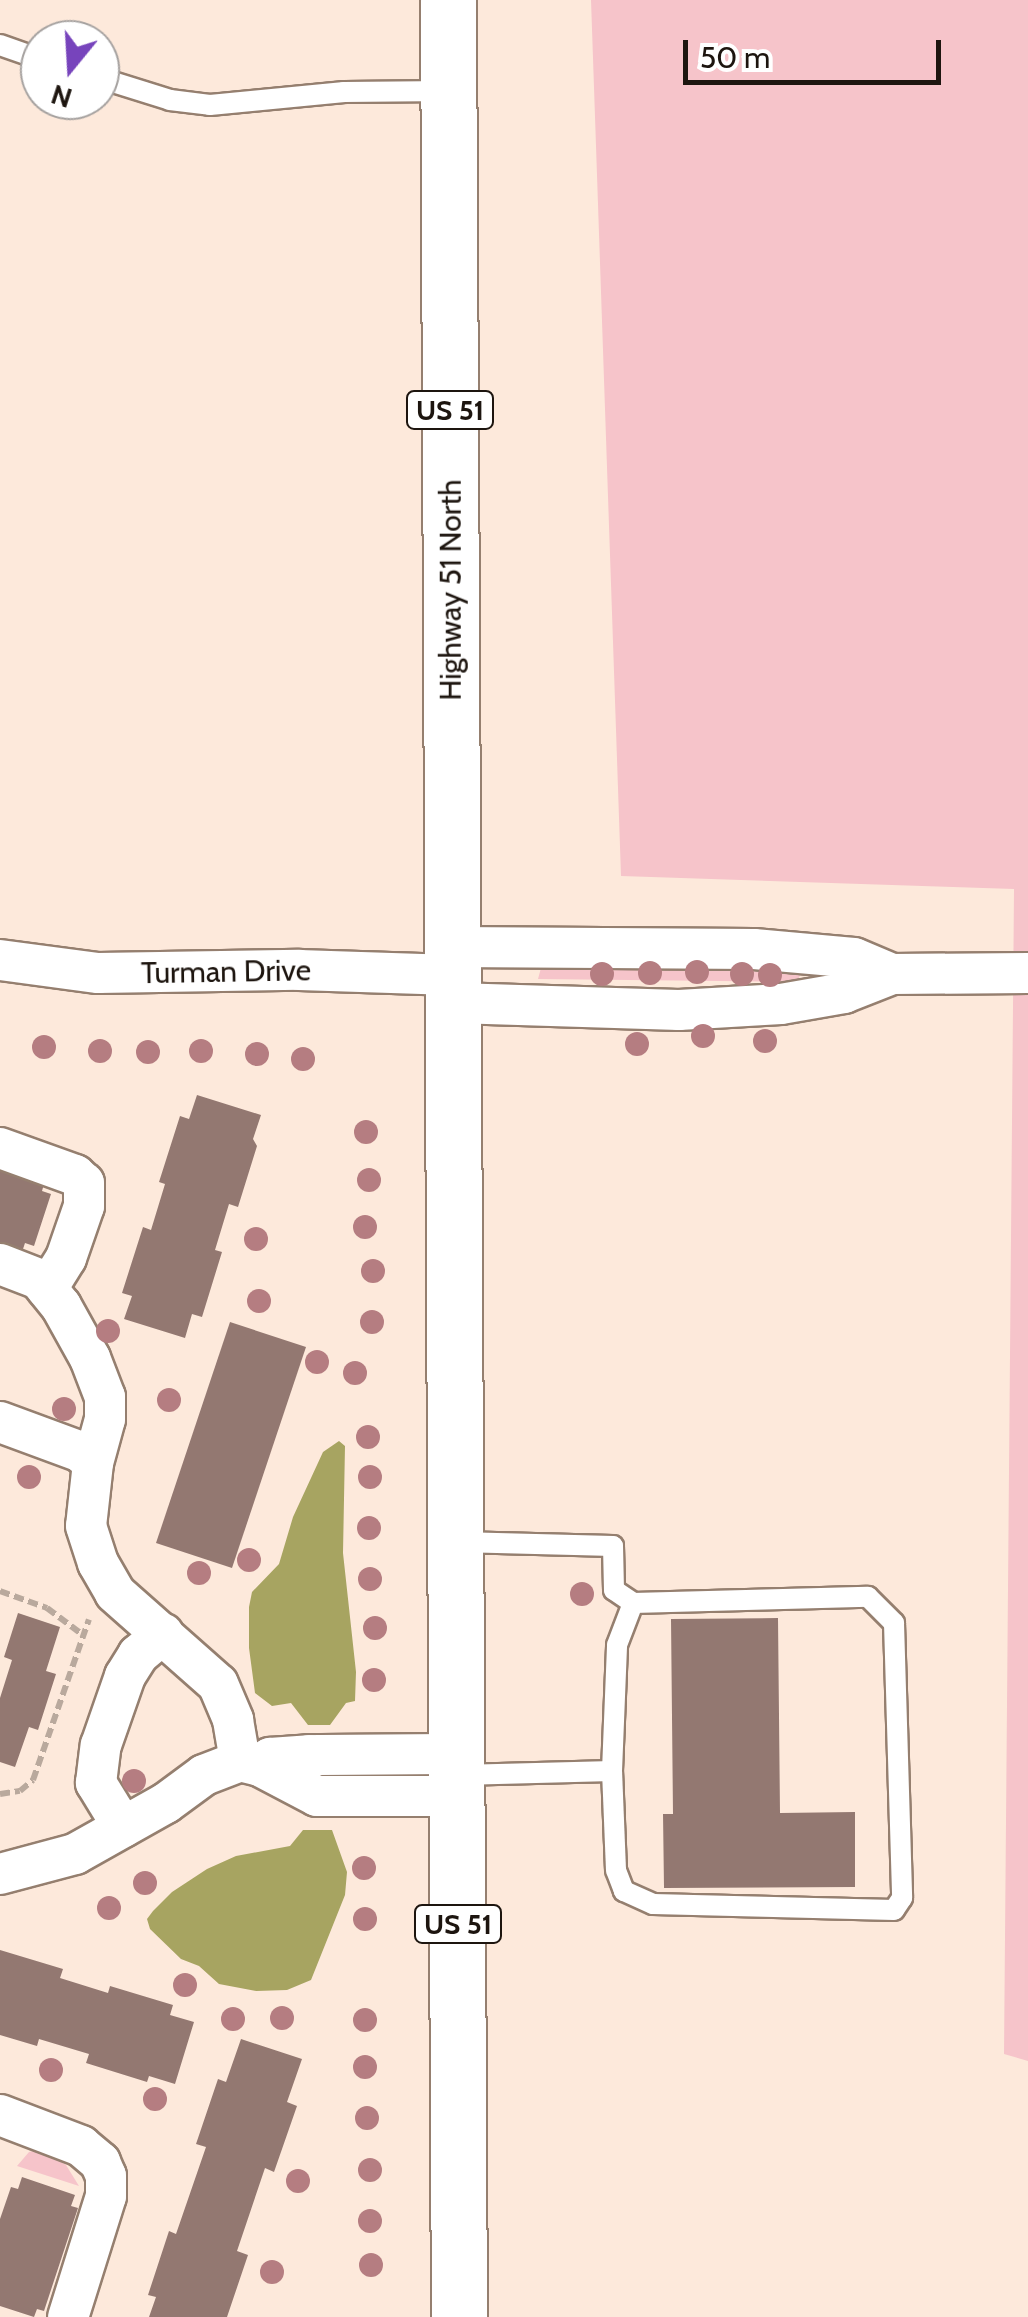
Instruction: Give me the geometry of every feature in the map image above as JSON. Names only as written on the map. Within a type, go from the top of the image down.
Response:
[{"type":"main road","name":"Highway 51 North","points":[[448,0],[454,975]]},
{"type":"main road","name":"US 51","points":[[454,975],[460,2317]]},
{"type":"street","points":[[454,975],[754,949],[854,958],[892,974]]},
{"type":"street","name":"Turman Drive","points":[[0,960],[98,973],[299,970],[454,975]]},
{"type":"street","points":[[454,975],[679,1010],[780,1004],[844,993],[892,974],[1028,973]]},
{"type":"street","points":[[0,1148],[74,1175],[84,1183],[84,1206],[66,1258],[47,1289]]},
{"type":"street","points":[[0,1264],[39,1279],[47,1289],[90,1358],[105,1397],[105,1420],[93,1463],[86,1526],[98,1562],[115,1593],[218,1684],[250,1763]]},
{"type":"street","points":[[0,1422],[81,1452],[93,1463]]},
{"type":"street","points":[[122,1827],[96,1783],[100,1744],[125,1676],[138,1655],[163,1634]]},
{"type":"street","points":[[5,1867],[75,1854],[204,1775],[270,1758],[309,1755],[458,1775]]},
{"type":"street","points":[[2,2124],[82,2146],[100,2162],[106,2176],[106,2196],[68,2317]]},
{"type":"lane","points":[[120,84],[170,100],[210,105],[344,92],[448,90]]},
{"type":"lane","points":[[458,1542],[614,1546],[614,1590],[633,1603],[868,1598],[894,1624],[902,1898],[894,1910],[653,1904],[624,1890],[616,1870],[612,1771],[618,1645],[633,1603]]},
{"type":"lane","points":[[458,1775],[612,1771]]},
{"type":"path","points":[[0,1591],[46,1608],[84,1635]]},
{"type":"path","points":[[0,1794],[20,1790],[34,1780],[88,1619]]},
{"type":"shaded area","points":[[591,0],[1028,0],[1028,2061],[1004,2054],[1014,889],[621,876]]},
{"type":"shaded area","points":[[548,965],[803,969],[797,982],[538,979],[541,968]]},
{"type":"shaded area","points":[[339,1441],[345,1446],[343,1553],[356,1672],[355,1701],[346,1703],[330,1725],[308,1725],[291,1703],[272,1706],[255,1693],[249,1607],[252,1592],[279,1564],[293,1517],[323,1452]]},
{"type":"shaded area","points":[[303,1830],[332,1830],[347,1872],[345,1895],[311,1980],[287,1990],[256,1991],[219,1984],[199,1966],[181,1959],[150,1929],[147,1919],[153,1911],[172,1892],[207,1869],[236,1856],[290,1846]]},
{"type":"shaded area","points":[[41,2149],[66,2165],[79,2186],[17,2166],[29,2152]]},
{"type":"building","points":[[197,1095],[261,1115],[253,1139],[257,1146],[238,1207],[229,1204],[215,1250],[222,1252],[202,1317],[192,1314],[185,1338],[124,1319],[132,1296],[122,1293],[143,1227],[151,1230],[165,1184],[159,1182],[180,1116],[189,1119]]},
{"type":"building","points":[[0,1169],[44,1184],[42,1191],[51,1194],[34,1246],[25,1243],[22,1252],[0,1245]]},
{"type":"building","points":[[230,1322],[306,1347],[232,1568],[156,1543]]},
{"type":"building","points":[[18,1613],[60,1627],[46,1671],[56,1674],[38,1730],[29,1727],[15,1767],[0,1762],[0,1698],[12,1660],[4,1657]]},
{"type":"building","points":[[778,1618],[780,1813],[855,1812],[855,1887],[664,1888],[663,1814],[673,1814],[671,1619]]},
{"type":"building","points":[[0,1950],[63,1969],[60,1978],[108,1993],[110,1986],[173,2005],[170,2015],[194,2022],[175,2084],[149,2076],[147,2082],[86,2063],[89,2054],[39,2039],[37,2046],[0,2035]]},
{"type":"building","points":[[241,2039],[302,2059],[287,2102],[297,2106],[274,2172],[265,2168],[237,2251],[248,2255],[227,2317],[149,2317],[156,2297],[148,2295],[169,2231],[176,2234],[206,2147],[196,2144],[218,2079],[226,2082]]},
{"type":"building","points":[[22,2177],[75,2195],[71,2206],[78,2208],[44,2311],[37,2309],[34,2317],[0,2306],[0,2219],[11,2187],[18,2189]]}]
